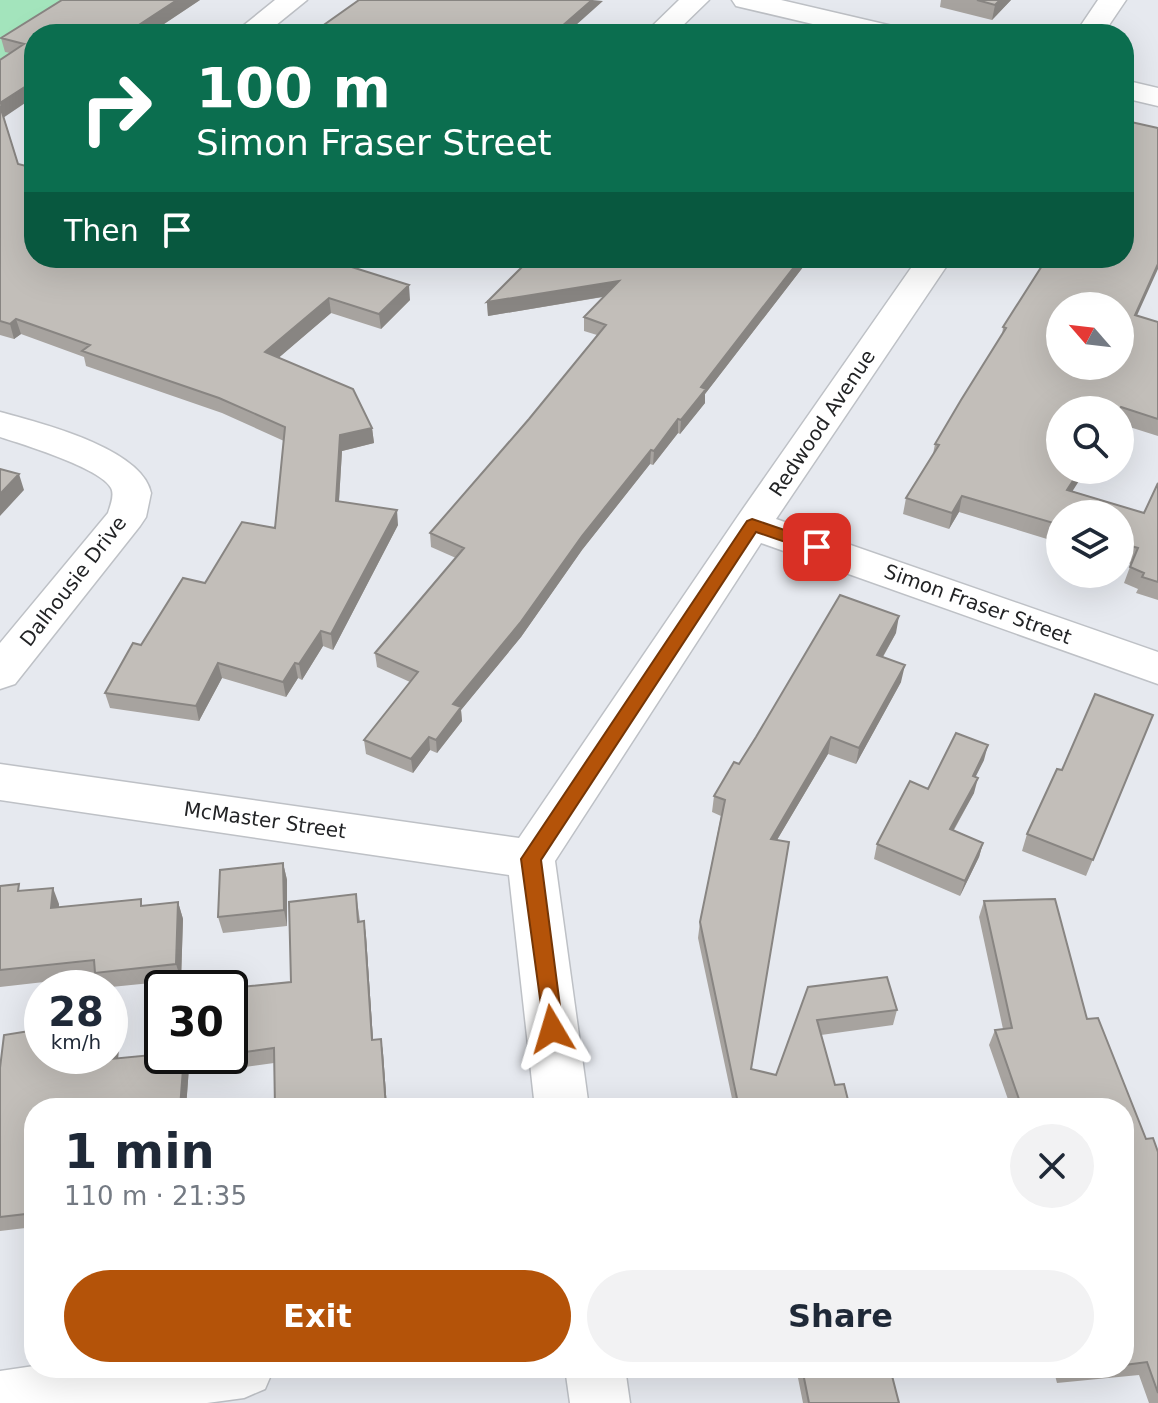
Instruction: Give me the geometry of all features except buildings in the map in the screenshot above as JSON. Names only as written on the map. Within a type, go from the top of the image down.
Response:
[{"type":"street","points":[[261,24],[293,0]]},
{"type":"street","points":[[669,24],[695,0]]},
{"type":"street","points":[[746,0],[848,24]]},
{"type":"street","points":[[1096,24],[1112,0]]},
{"type":"street","points":[[1134,91],[1158,97]]},
{"type":"street","name":"Redwood Avenue","points":[[531,859],[752,525],[928,268]]},
{"type":"street","name":"Dalhousie Drive","points":[[0,424],[104,463],[120,473],[131,487],[131,502],[126,517],[0,673]]},
{"type":"street","name":"Simon Fraser Street","points":[[752,525],[1158,668]]},
{"type":"street","name":"McMaster Street","points":[[0,782],[531,859]]},
{"type":"street","points":[[531,859],[561,1098]]},
{"type":"street","points":[[0,1401],[170,1378]]},
{"type":"street","points":[[596,1378],[600,1403]]},
{"type":"green space","points":[[0,0],[102,0],[54,24],[24,24],[24,43],[0,65]]},
{"type":"route","points":[[552,1029],[531,859],[752,525],[817,547]]}]
